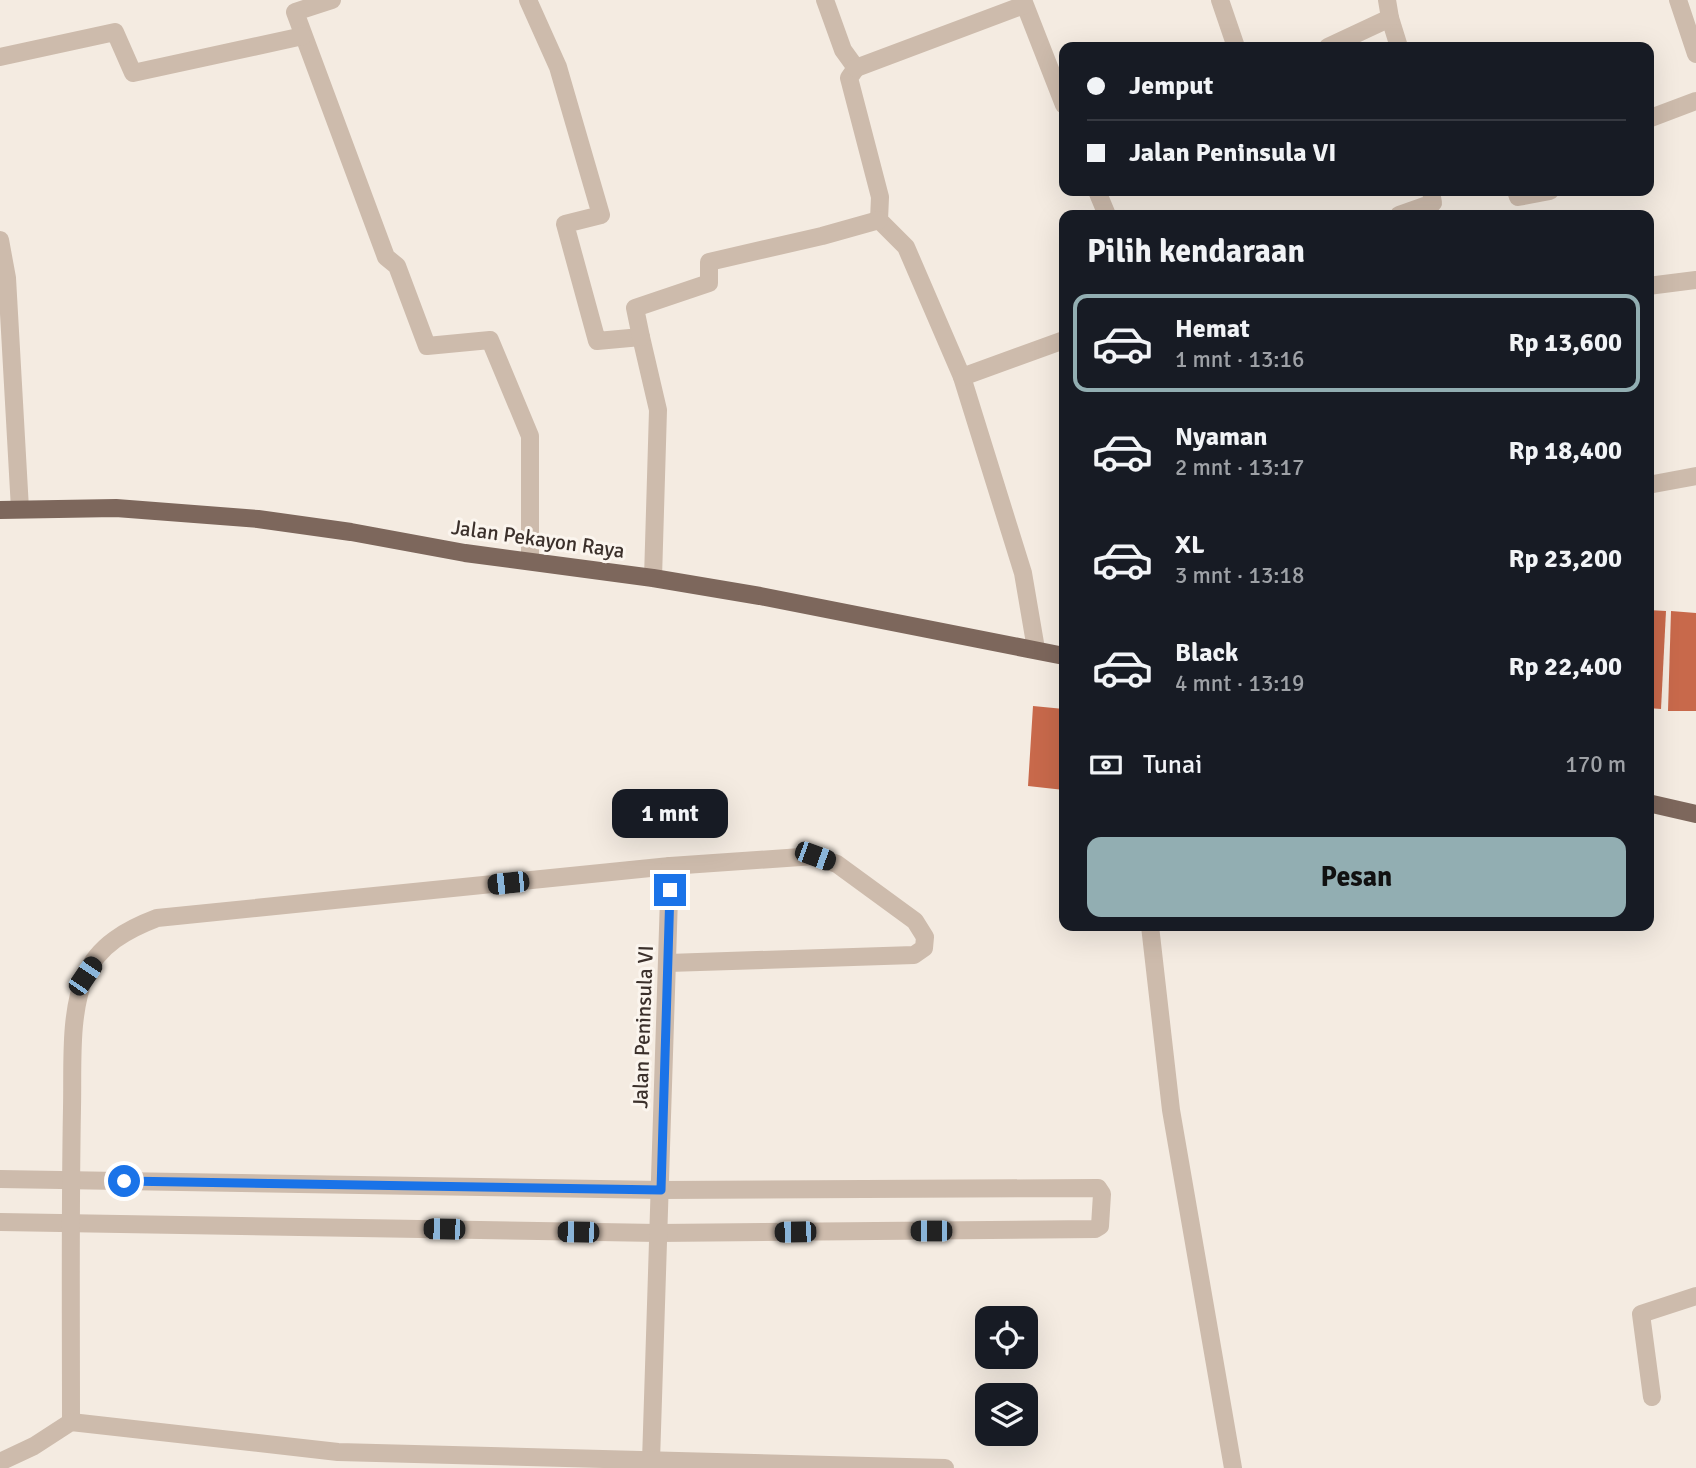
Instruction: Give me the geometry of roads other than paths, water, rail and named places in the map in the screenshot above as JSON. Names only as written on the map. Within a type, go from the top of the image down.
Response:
[{"type":"main road","name":"Jalan Pekayon Raya","points":[[0,510],[116,508],[258,519],[351,532],[466,553],[653,578],[1059,655]]},
{"type":"main road","points":[[1654,804],[1696,814]]},
{"type":"street","points":[[332,0],[295,12],[386,257],[397,266],[427,346],[490,341],[530,436],[530,561]]},
{"type":"street","points":[[528,0],[558,67],[601,215],[565,224],[597,341],[641,337]]},
{"type":"street","points":[[825,0],[843,50],[856,68]]},
{"type":"street","points":[[1220,0],[1234,42]]},
{"type":"street","points":[[1387,0],[1397,42]]},
{"type":"street","points":[[1678,0],[1696,54]]},
{"type":"street","points":[[1036,649],[1023,573],[962,377],[906,247],[879,220],[880,197],[849,78],[856,68],[1024,2],[1059,92]]},
{"type":"street","points":[[1339,42],[1390,18]]},
{"type":"street","points":[[0,57],[115,32],[132,73],[303,36]]},
{"type":"street","points":[[1654,117],[1696,101]]},
{"type":"street","points":[[1408,210],[1432,197]]},
{"type":"street","points":[[653,578],[658,410],[635,308],[709,283],[709,262],[879,220]]},
{"type":"street","points":[[0,240],[7,278],[20,509]]},
{"type":"street","points":[[1654,285],[1696,280]]},
{"type":"street","points":[[962,377],[1059,342]]},
{"type":"street","points":[[1654,484],[1696,476]]},
{"type":"street","points":[[71,1422],[70,1223],[75,1021],[85,976],[102,950],[129,929],[157,918],[670,866],[815,856],[836,864],[915,921],[925,937],[924,948],[914,955],[668,963]]},
{"type":"street","name":"Jalan Peninsula VI","points":[[652,1461],[670,866]]},
{"type":"street","points":[[1151,931],[1171,1110],[1233,1468]]},
{"type":"street","points":[[0,1179],[661,1190],[1098,1188],[1102,1194],[1100,1226],[1095,1229],[658,1233],[0,1222]]},
{"type":"street","points":[[1652,1397],[1642,1314],[1696,1296]]},
{"type":"street","points":[[0,1462],[34,1446],[71,1422],[338,1452],[945,1468]]},
{"type":"street","points":[[338,1452],[357,1468]]}]
